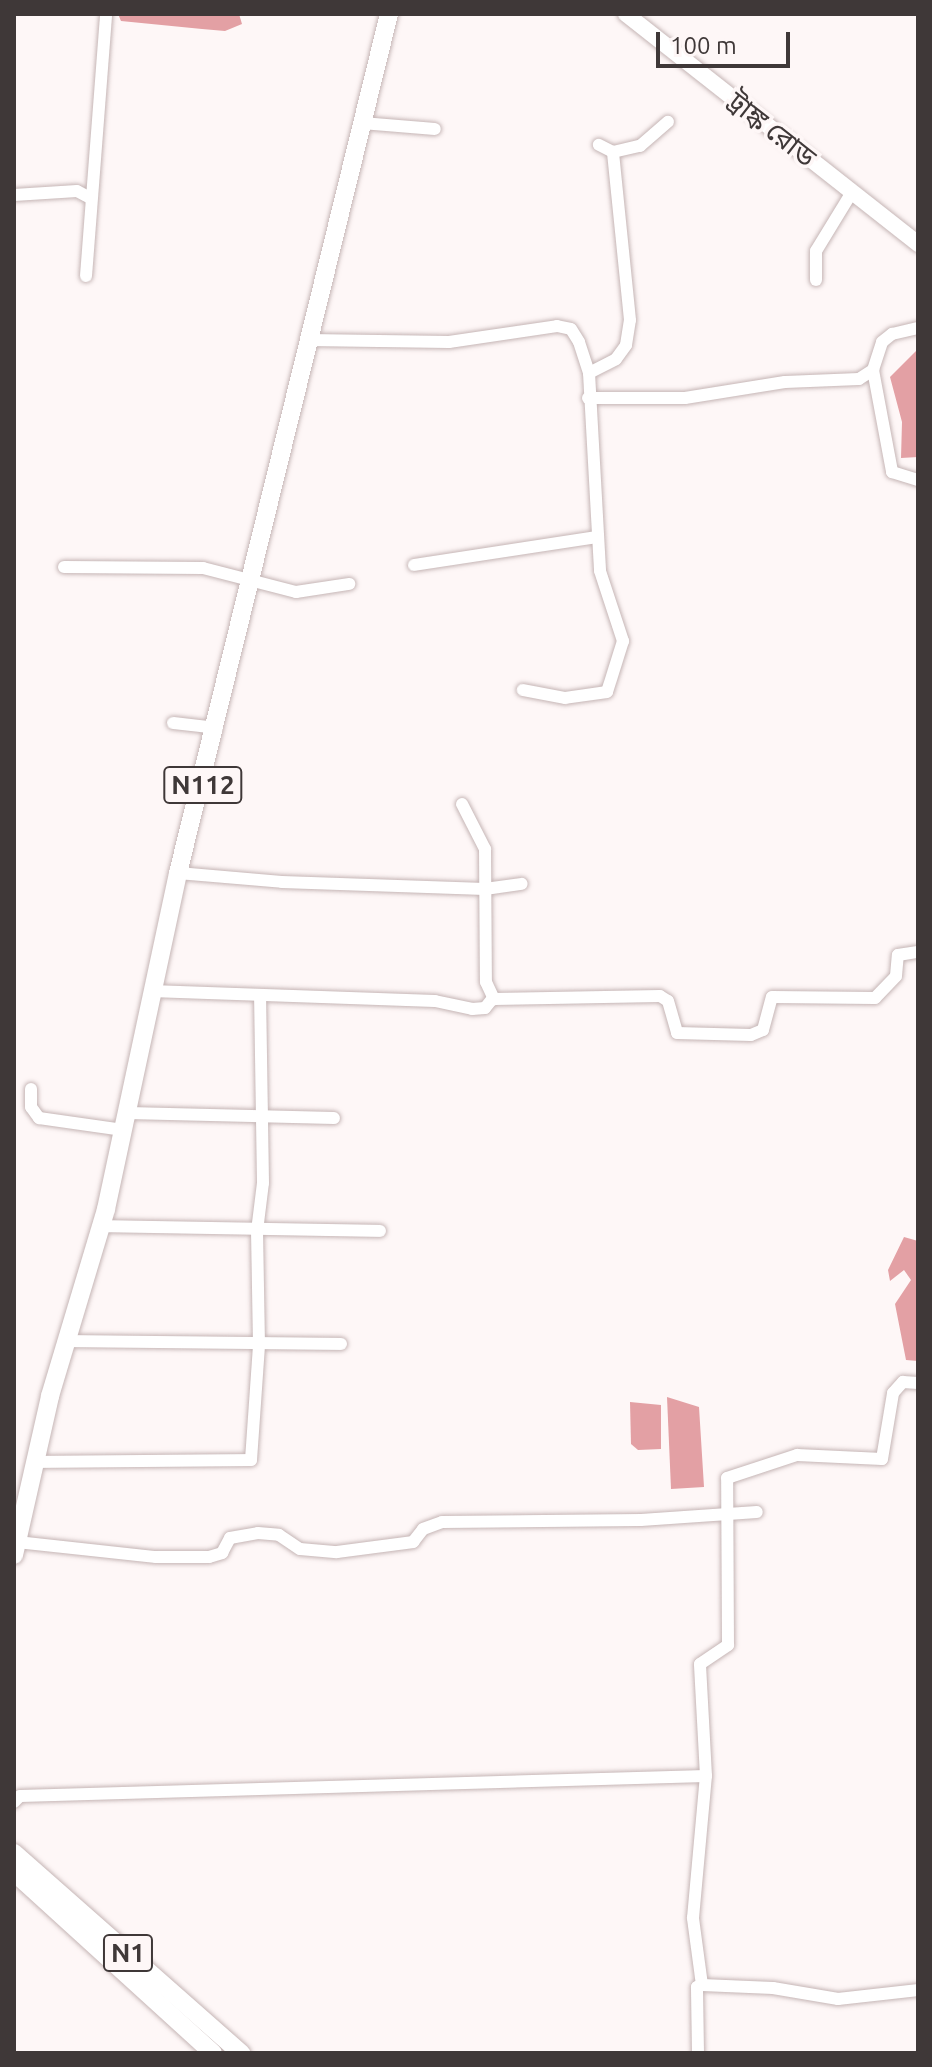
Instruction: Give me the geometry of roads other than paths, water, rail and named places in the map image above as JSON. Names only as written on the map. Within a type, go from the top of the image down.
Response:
[{"type":"highway","name":"N112","points":[[16,1548],[35,1462],[101,1226],[178,873],[217,728],[389,14]]},
{"type":"highway","name":"N1","points":[[14,1853],[241,2053]]},
{"type":"highway","name":"N1","points":[[14,1872],[213,2053]]},
{"type":"main road","name":"ট্রাঙ্ক রোড","points":[[626,14],[918,244]]},
{"type":"street","points":[[86,276],[90,198],[101,128],[106,14]]},
{"type":"street","points":[[599,145],[613,152],[640,146],[668,122]]},
{"type":"street","points":[[362,123],[435,129]]},
{"type":"street","points":[[589,373],[616,359],[626,345],[630,320],[613,152]]},
{"type":"street","points":[[14,195],[77,191],[90,198]]},
{"type":"street","points":[[816,280],[816,251],[852,192]]},
{"type":"street","points":[[308,340],[449,342],[557,326],[571,329],[589,373],[596,537],[607,598],[623,641],[607,692],[565,698],[523,690]]},
{"type":"street","points":[[918,328],[882,342],[873,370],[892,472],[918,480]]},
{"type":"street","points":[[588,398],[685,398],[785,382],[859,379],[873,370]]},
{"type":"street","points":[[414,565],[596,537]]},
{"type":"street","points":[[64,567],[203,568],[296,592],[349,584]]},
{"type":"street","points":[[173,723],[217,728]]},
{"type":"street","points":[[462,804],[485,849],[486,982],[493,998]]},
{"type":"street","points":[[178,873],[198,879],[485,889],[522,884]]},
{"type":"street","points":[[493,998],[660,996],[668,1001],[677,1033],[751,1035],[763,1030],[772,997],[875,998],[896,976],[898,955],[918,952]]},
{"type":"street","points":[[151,991],[435,1001],[472,1009],[485,1008],[493,998]]},
{"type":"street","points":[[35,1462],[251,1460],[259,1345],[257,1231],[263,1183],[258,1119],[260,995]]},
{"type":"street","points":[[31,1089],[31,1107],[39,1118],[126,1122],[334,1118]]},
{"type":"street","points":[[101,1226],[380,1231]]},
{"type":"street","points":[[68,1341],[341,1344]]},
{"type":"street","points":[[702,1985],[693,1918],[706,1776],[700,1664],[728,1645],[724,1512],[727,1478],[775,1458],[882,1459],[893,1393],[903,1382],[918,1383]]},
{"type":"street","points":[[16,1548],[156,1557],[209,1557],[222,1553],[230,1538],[258,1533],[279,1535],[300,1549],[337,1552],[406,1544],[442,1522],[641,1520],[757,1512]]},
{"type":"street","points":[[14,1802],[20,1796],[706,1776]]},
{"type":"street","points":[[698,2053],[697,1987],[702,1985],[773,1988],[838,1999],[918,1990]]}]
